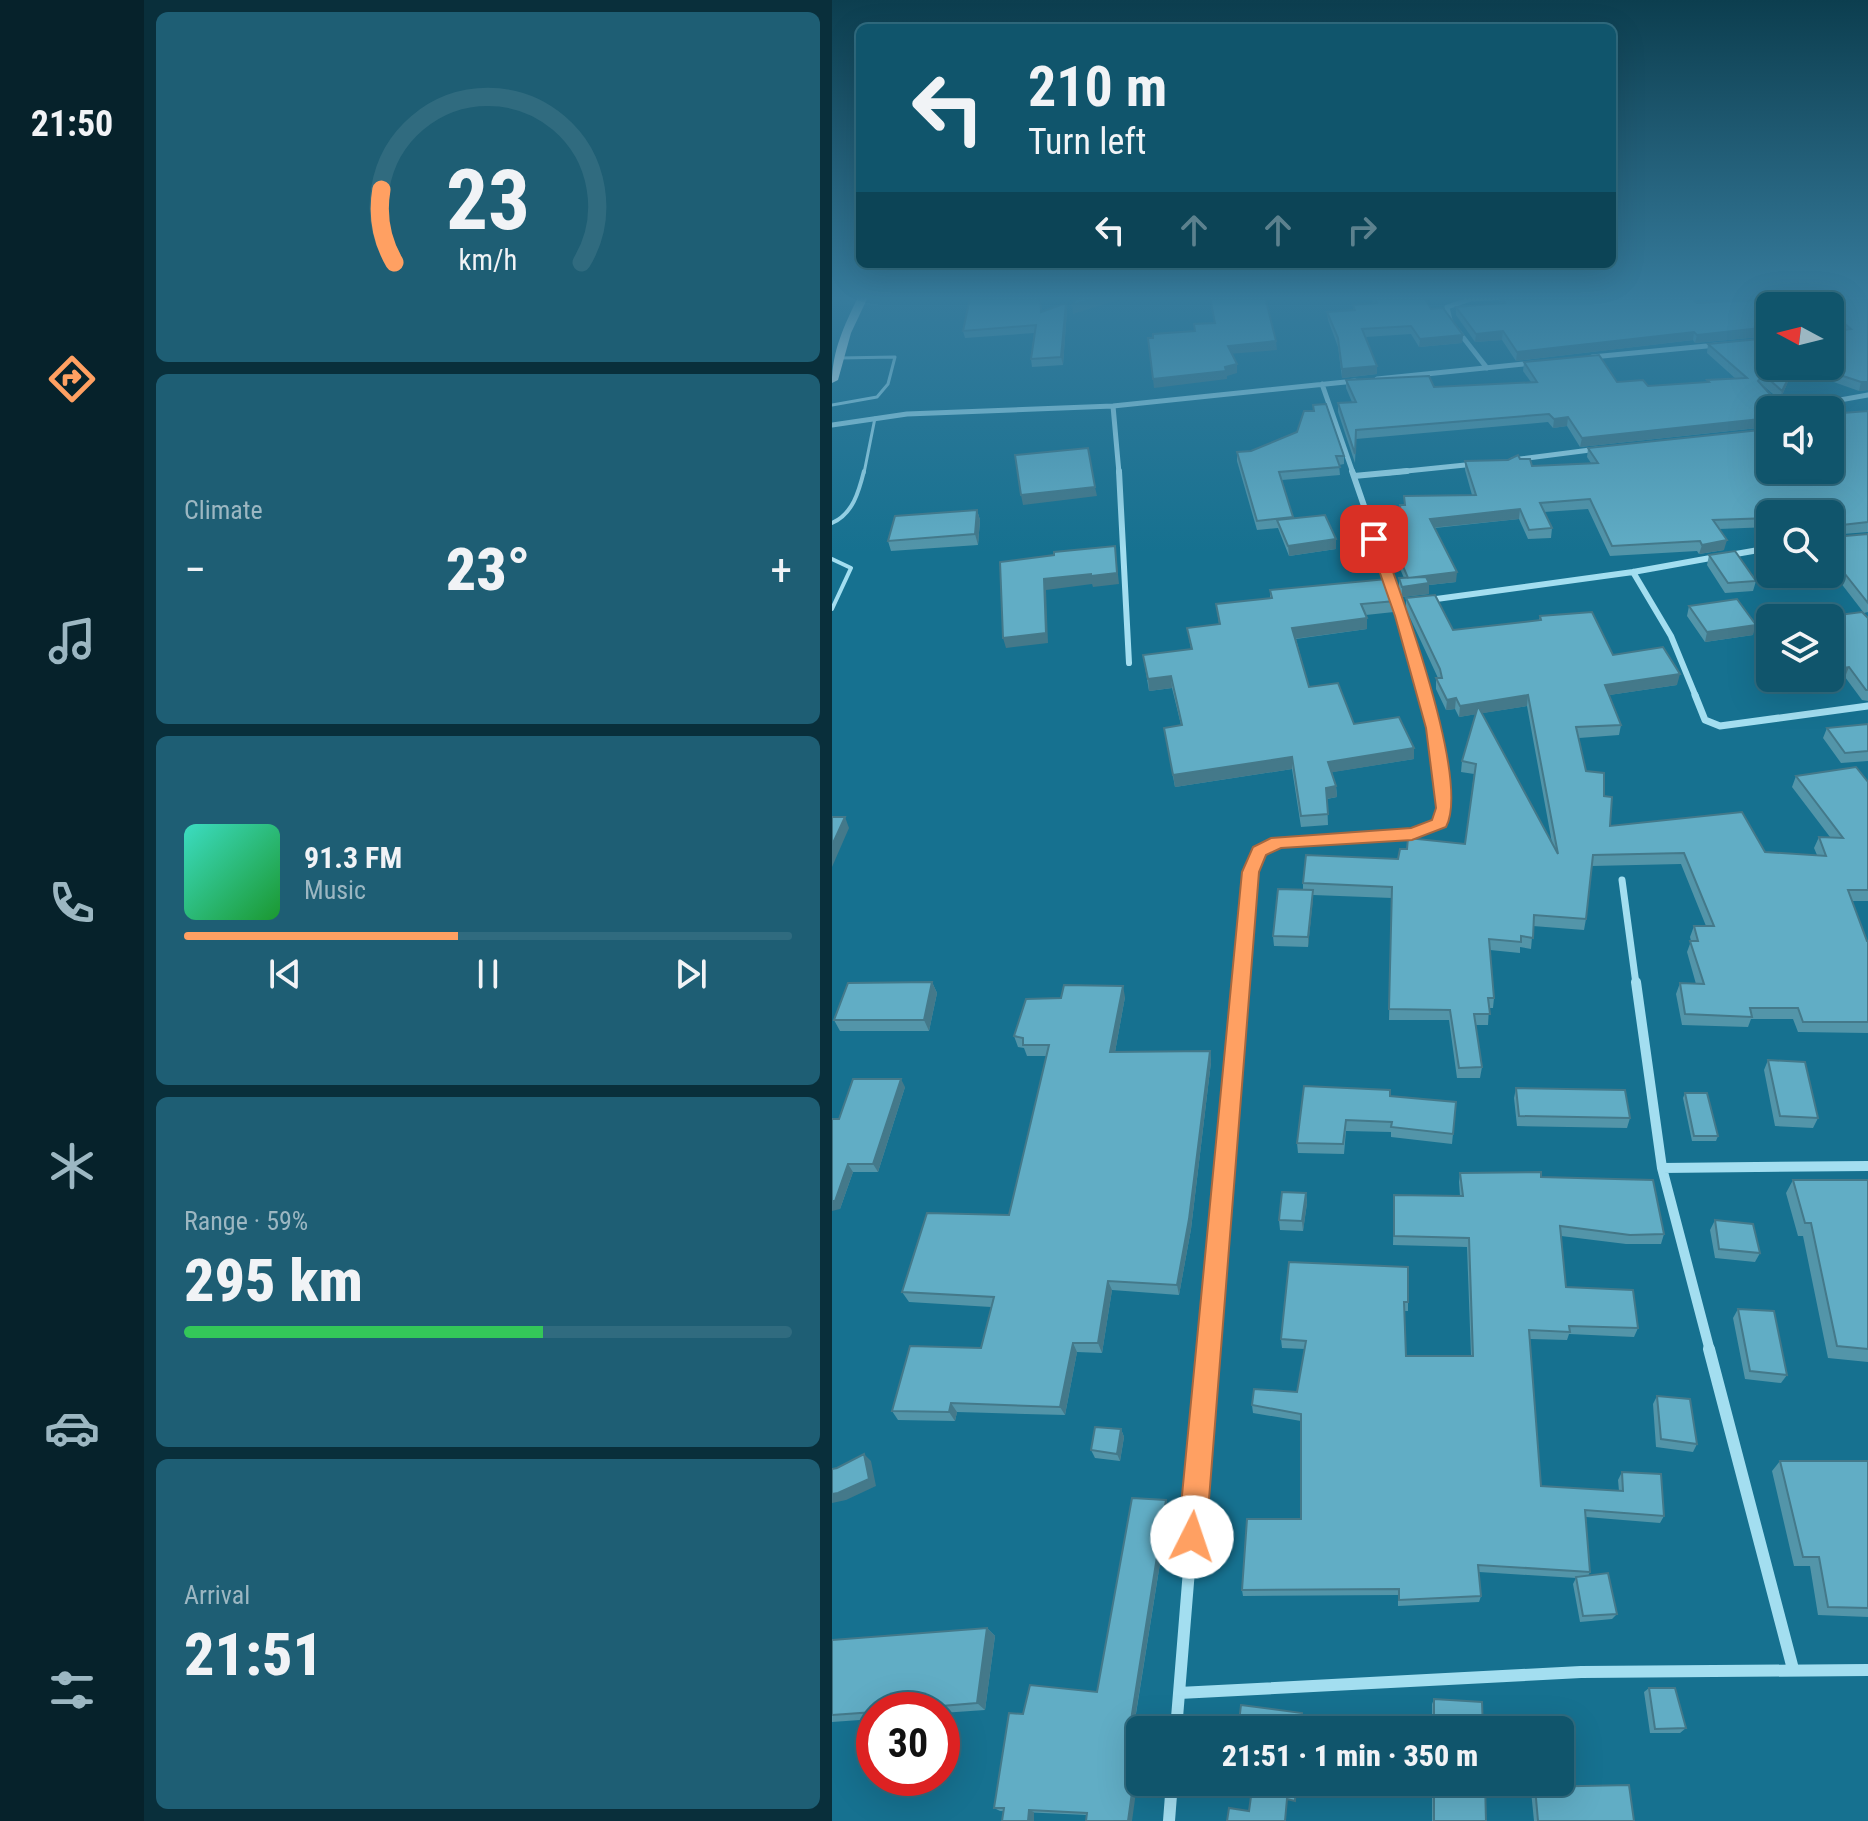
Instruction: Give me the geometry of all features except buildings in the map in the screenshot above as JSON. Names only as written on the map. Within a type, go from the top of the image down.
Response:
[{"type":"street","points":[[832,425],[875,418],[1113,406],[1343,382]]},
{"type":"street","points":[[1177,1716],[1216,1239],[1240,1016],[1250,872],[1259,852],[1277,842],[1412,834],[1440,823],[1444,808],[1434,728],[1397,604],[1322,384]]},
{"type":"street","points":[[1844,399],[1868,395]]},
{"type":"street","points":[[1113,406],[1124,531],[1129,663]]},
{"type":"street","points":[[1506,460],[1599,449]]},
{"type":"street","points":[[1354,476],[1476,464]]},
{"type":"street","points":[[1397,604],[1633,572],[1756,550]]},
{"type":"street","points":[[1633,572],[1671,636],[1705,720],[1720,726],[1868,706]]},
{"type":"street","points":[[1622,880],[1662,1168],[1793,1669]]},
{"type":"street","points":[[1662,1168],[1868,1166]]},
{"type":"street","points":[[1179,1693],[1581,1672],[1868,1670]]},
{"type":"street","points":[[1169,1821],[1171,1796]]},
{"type":"lane","points":[[832,405],[863,402],[882,395],[890,382]]},
{"type":"lane","points":[[832,523],[844,518],[860,490],[875,418]]},
{"type":"lane","points":[[832,559],[851,568],[832,609]]},
{"type":"route","points":[[1192,1537],[1217,1224],[1240,1016],[1250,872],[1259,852],[1277,842],[1412,834],[1440,823],[1444,808],[1434,728],[1402,616],[1374,539]]}]
